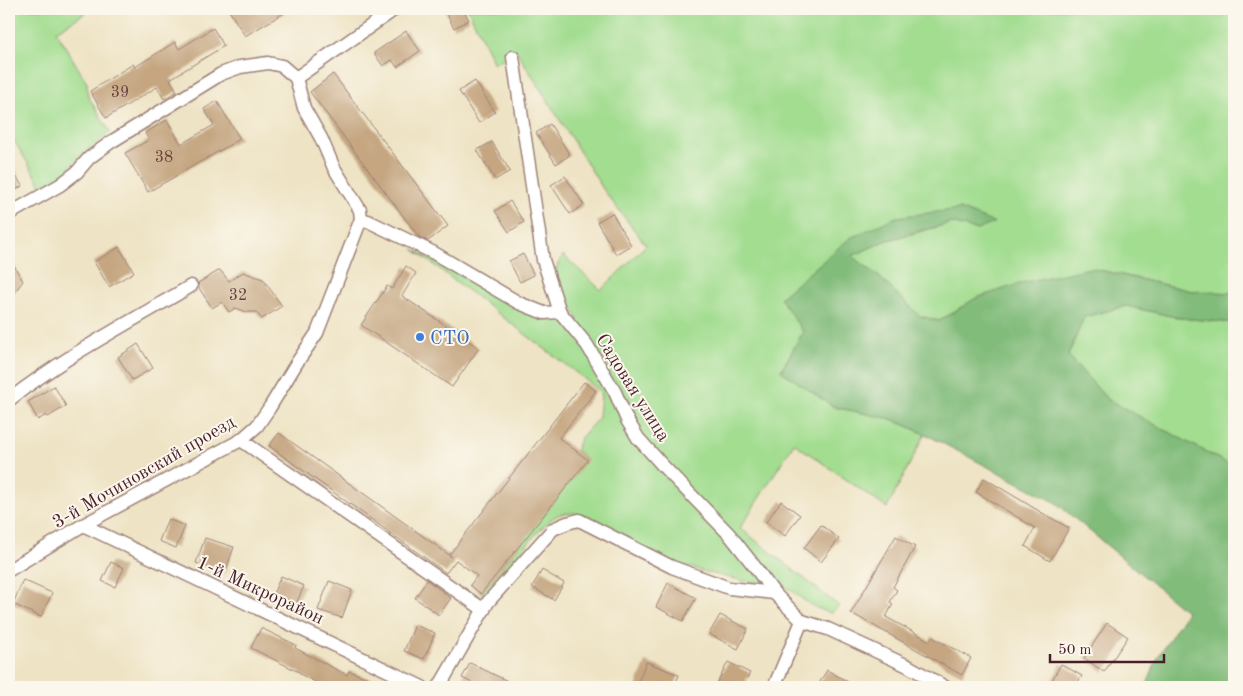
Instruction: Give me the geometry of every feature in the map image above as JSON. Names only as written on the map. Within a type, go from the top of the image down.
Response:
[{"type":"street","points":[[296,78],[395,9]]},
{"type":"street","name":"Садовая улица","points":[[513,57],[543,260],[560,312],[587,345],[615,392],[627,420],[638,438],[729,534],[774,593],[802,621]]},
{"type":"street","points":[[9,214],[60,185],[77,172],[89,158],[111,142],[221,74],[240,67],[268,62],[282,66],[296,78],[304,108],[321,138],[334,168],[360,210],[361,220],[368,221],[434,253],[519,303],[544,313],[560,312]]},
{"type":"street","name":"3-й Мочиновский проезд","points":[[9,570],[83,525],[241,440],[257,426],[317,332],[361,220]]},
{"type":"street","points":[[9,400],[32,382],[65,361],[191,286]]},
{"type":"street","points":[[241,440],[484,610]]},
{"type":"street","points":[[439,687],[488,602],[554,529],[567,523],[579,520],[672,567],[729,588],[774,593]]},
{"type":"street","name":"1-й Микрорайон","points":[[83,525],[422,687]]},
{"type":"street","points":[[774,687],[802,621],[828,629],[908,666],[945,687]]},
{"type":"green space","points":[[9,9],[92,9],[56,31],[87,83],[88,96],[110,132],[86,151],[55,182],[44,190],[9,132]]},
{"type":"green space","points":[[468,9],[1234,9],[1234,293],[1192,291],[1091,268],[976,298],[939,321],[920,316],[876,274],[852,256],[885,241],[952,223],[977,230],[959,209],[850,238],[803,332],[781,370],[834,407],[891,419],[925,434],[887,508],[794,443],[740,528],[839,606],[831,613],[813,606],[781,585],[744,581],[675,563],[636,545],[601,522],[582,514],[572,513],[561,514],[544,526],[524,548],[491,592],[481,594],[587,460],[576,450],[580,439],[599,417],[601,396],[599,390],[413,249],[541,318],[578,320],[556,275],[556,269],[563,255],[601,290],[646,245],[605,192],[516,50],[494,64]]},
{"type":"green space","points":[[960,209],[994,223],[977,230],[952,223],[885,241],[852,256],[876,274],[920,316],[939,321],[976,298],[1025,282],[1091,268],[1192,291],[1234,293],[1234,323],[1180,318],[1126,306],[1084,317],[1068,355],[1107,399],[1234,467],[1234,687],[1146,687],[1158,657],[1187,612],[1055,502],[925,434],[891,419],[834,407],[781,371],[803,332],[780,298],[850,238],[896,217]]},
{"type":"green space","points":[[1126,306],[1180,318],[1234,323],[1234,467],[1107,399],[1068,356],[1084,317]]},
{"type":"building","points":[[228,9],[291,9],[245,36]]},
{"type":"building","points":[[444,9],[463,9],[469,20],[454,28]]},
{"type":"building","points":[[213,28],[224,46],[170,79],[177,91],[164,99],[157,87],[106,118],[90,91],[133,64],[135,67],[175,42],[179,49]]},
{"type":"building","points":[[406,31],[420,51],[397,67],[392,60],[383,66],[374,53]]},
{"type":"building","points":[[333,74],[448,226],[428,241],[419,237],[310,92]]},
{"type":"building","points":[[475,81],[495,112],[479,123],[459,91]]},
{"type":"building","points":[[217,101],[240,139],[148,192],[125,153],[149,140],[145,133],[167,120],[181,144],[214,125],[204,109]]},
{"type":"building","points":[[550,124],[570,155],[556,164],[536,133]]},
{"type":"building","points":[[492,142],[510,171],[495,180],[477,150]]},
{"type":"building","points":[[9,163],[22,186],[9,194]]},
{"type":"building","points":[[565,176],[584,205],[570,214],[551,185]]},
{"type":"building","points":[[510,201],[524,222],[509,232],[495,211]]},
{"type":"building","points":[[612,213],[631,245],[616,254],[597,222]]},
{"type":"building","points":[[119,247],[134,272],[109,287],[94,262]]},
{"type":"building","points":[[523,254],[534,275],[520,282],[509,261]]},
{"type":"building","points":[[9,257],[23,281],[9,300]]},
{"type":"building","name":"СТО","points":[[406,266],[416,273],[402,296],[479,348],[452,387],[361,325],[387,286],[392,289]]},
{"type":"building","points":[[220,270],[229,281],[243,272],[263,279],[282,306],[262,319],[256,312],[247,312],[236,308],[229,312],[222,302],[212,308],[199,288],[198,283]]},
{"type":"building","points":[[138,344],[153,368],[132,380],[118,357]]},
{"type":"building","points":[[584,382],[596,391],[559,438],[588,460],[481,594],[470,585],[477,576],[456,560],[446,573],[269,446],[279,433],[449,555]]},
{"type":"building","points":[[54,386],[66,406],[48,417],[46,415],[38,420],[28,402]]},
{"type":"building","points":[[984,478],[1069,528],[1050,561],[1025,546],[1035,528],[976,492]]},
{"type":"building","points":[[781,501],[800,515],[785,536],[766,522]]},
{"type":"building","points":[[168,519],[185,526],[176,548],[159,541]]},
{"type":"building","points":[[821,525],[839,539],[821,562],[804,548]]},
{"type":"building","points":[[896,536],[915,547],[893,587],[897,590],[890,602],[893,604],[886,617],[930,641],[932,637],[971,658],[962,675],[851,613]]},
{"type":"building","points":[[205,538],[234,547],[225,573],[196,563]]},
{"type":"building","points":[[111,562],[124,568],[115,587],[102,581]]},
{"type":"building","points":[[542,570],[564,583],[554,600],[532,587]]},
{"type":"building","points":[[281,576],[304,586],[296,604],[273,594]]},
{"type":"building","points":[[23,580],[52,593],[41,617],[13,604]]},
{"type":"building","points":[[427,580],[451,598],[439,615],[415,598]]},
{"type":"building","points":[[329,581],[352,590],[342,618],[318,610]]},
{"type":"building","points":[[668,583],[696,598],[683,621],[656,607]]},
{"type":"building","points":[[720,615],[748,629],[738,649],[709,634]]},
{"type":"building","points":[[1107,623],[1128,637],[1104,672],[1084,658]]},
{"type":"building","points":[[415,625],[435,633],[424,659],[404,651]]},
{"type":"building","points":[[261,628],[296,645],[295,648],[347,675],[349,671],[390,687],[325,687],[251,648]]},
{"type":"building","points":[[646,662],[679,675],[674,687],[636,687]]},
{"type":"building","points":[[728,662],[750,673],[742,687],[715,687]]},
{"type":"building","points":[[470,663],[520,687],[481,687],[462,678]]},
{"type":"building","points":[[1061,664],[1082,676],[1075,687],[1053,687],[1055,684],[1051,682]]},
{"type":"building","points":[[827,670],[857,687],[817,687]]},
{"type":"place","name":"СТО","points":[[420,337]]}]
